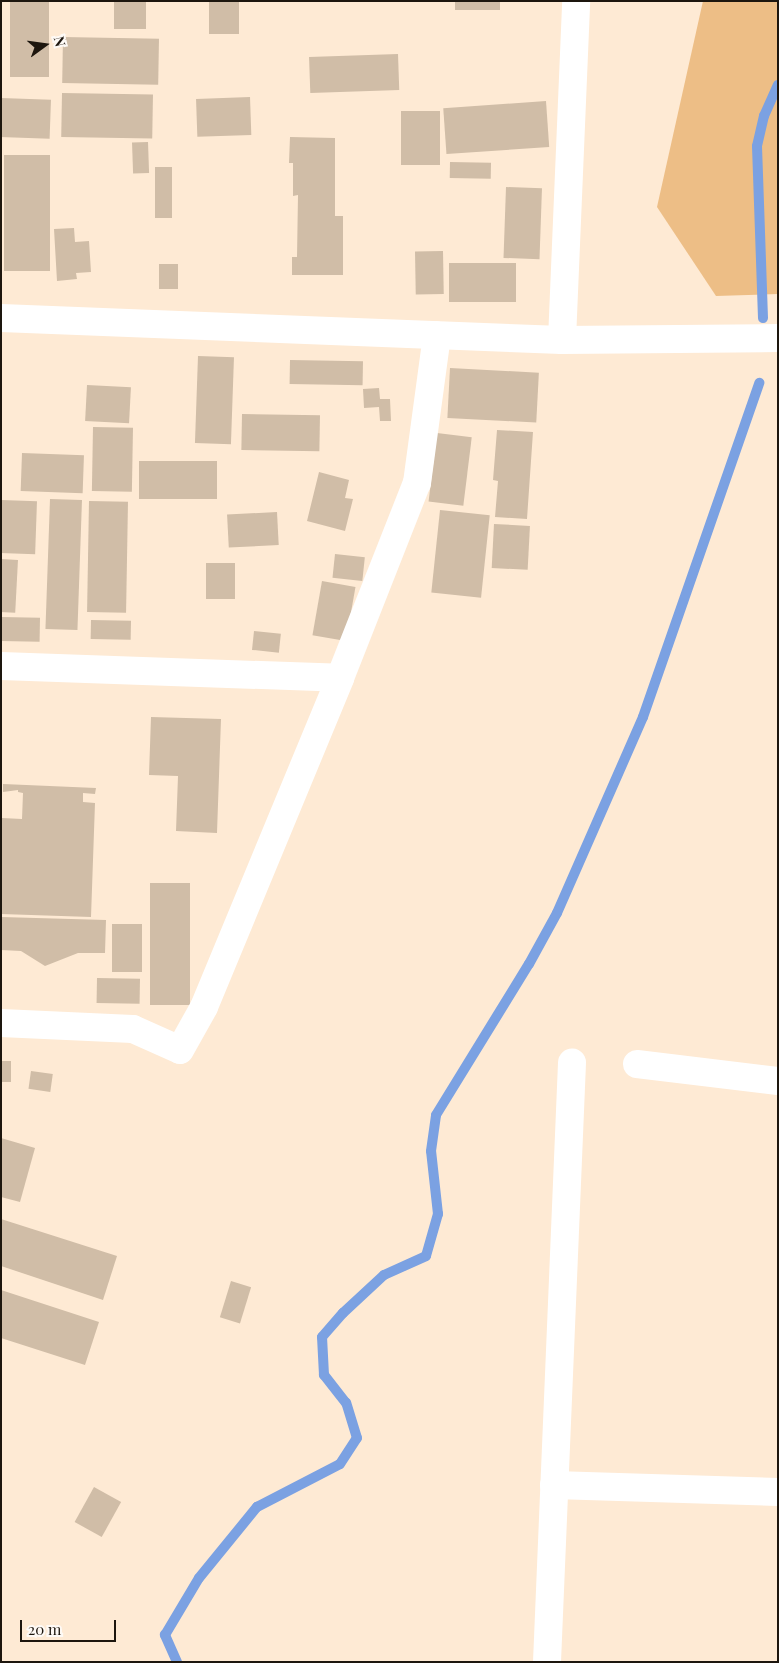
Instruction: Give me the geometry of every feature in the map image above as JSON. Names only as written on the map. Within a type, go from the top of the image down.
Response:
[{"type":"street","points":[[562,340],[576,1]]},
{"type":"street","points":[[1,318],[562,340],[778,338]]},
{"type":"street","points":[[1,1023],[133,1029],[180,1050],[204,1007],[340,678],[417,483],[437,335]]},
{"type":"street","points":[[1,666],[340,678]]},
{"type":"street","points":[[547,1662],[572,1062]]},
{"type":"street","points":[[637,1064],[778,1081]]},
{"type":"street","points":[[554,1485],[778,1492]]},
{"type":"shaded area","points":[[703,1],[778,1],[778,294],[716,296],[657,207]]},
{"type":"building","points":[[10,1],[49,1],[49,77],[10,77]]},
{"type":"building","points":[[114,1],[146,1],[146,29],[114,29]]},
{"type":"building","points":[[209,1],[239,1],[239,34],[209,34]]},
{"type":"building","points":[[455,1],[500,1],[500,10],[455,10]]},
{"type":"building","points":[[63,37],[159,39],[158,85],[62,83]]},
{"type":"building","points":[[398,54],[399,90],[310,93],[309,57]]},
{"type":"building","points":[[62,93],[153,95],[152,139],[61,137]]},
{"type":"building","points":[[250,97],[251,135],[197,137],[196,99]]},
{"type":"building","points":[[1,98],[51,100],[50,139],[1,137]]},
{"type":"building","points":[[546,101],[549,147],[446,154],[443,108]]},
{"type":"building","points":[[401,111],[440,111],[440,165],[401,165]]},
{"type":"building","points":[[290,137],[335,138],[335,216],[343,216],[343,275],[292,275],[292,257],[297,257],[298,195],[293,196],[293,163],[289,163]]},
{"type":"building","points":[[148,142],[149,173],[133,174],[132,143]]},
{"type":"building","points":[[4,155],[50,155],[50,271],[4,271]]},
{"type":"building","points":[[450,162],[491,163],[491,179],[450,178]]},
{"type":"building","points":[[155,167],[172,167],[172,218],[155,218]]},
{"type":"building","points":[[506,187],[542,188],[540,259],[504,258]]},
{"type":"building","points":[[74,228],[75,242],[89,241],[91,272],[76,273],[77,279],[57,281],[54,229]]},
{"type":"building","points":[[415,251],[443,251],[444,294],[416,294]]},
{"type":"building","points":[[449,263],[516,263],[516,302],[449,302]]},
{"type":"building","points":[[159,264],[178,264],[178,289],[159,289]]},
{"type":"building","points":[[198,356],[234,357],[231,444],[195,443]]},
{"type":"building","points":[[290,360],[363,361],[363,385],[290,384]]},
{"type":"building","points":[[450,368],[539,373],[536,423],[447,418]]},
{"type":"building","points":[[87,385],[131,387],[129,423],[85,421]]},
{"type":"building","points":[[379,388],[380,399],[390,399],[391,421],[380,421],[379,407],[364,408],[363,389]]},
{"type":"building","points":[[242,414],[320,415],[319,451],[241,450]]},
{"type":"building","points":[[93,427],[133,428],[132,492],[92,491]]},
{"type":"building","points":[[497,430],[533,432],[527,519],[495,517],[498,481],[493,480]]},
{"type":"building","points":[[437,433],[472,437],[463,506],[429,501]]},
{"type":"building","points":[[22,453],[84,455],[83,493],[21,491]]},
{"type":"building","points":[[139,461],[217,461],[217,499],[139,499]]},
{"type":"building","points":[[319,472],[349,480],[345,498],[353,499],[345,531],[307,521]]},
{"type":"building","points":[[50,499],[82,500],[77,630],[45,629]]},
{"type":"building","points":[[1,500],[37,501],[35,554],[1,553]]},
{"type":"building","points":[[89,501],[128,502],[126,613],[87,612]]},
{"type":"building","points":[[440,510],[490,515],[481,598],[431,593]]},
{"type":"building","points":[[277,512],[279,545],[229,548],[227,515]]},
{"type":"building","points":[[494,524],[530,526],[528,570],[492,568]]},
{"type":"building","points":[[335,554],[365,557],[362,581],[332,578]]},
{"type":"building","points":[[1,559],[18,560],[15,613],[1,612]]},
{"type":"building","points":[[206,563],[235,563],[235,599],[206,599]]},
{"type":"building","points":[[322,581],[355,587],[346,641],[312,635]]},
{"type":"building","points":[[1,617],[40,618],[40,642],[1,641]]},
{"type":"building","points":[[91,620],[131,621],[131,640],[91,639]]},
{"type":"building","points":[[254,631],[281,634],[279,653],[252,650]]},
{"type":"building","points":[[151,717],[221,719],[217,833],[176,831],[178,776],[149,775]]},
{"type":"building","points":[[3,784],[96,788],[95,794],[83,793],[83,802],[95,803],[91,917],[1,914],[2,818],[22,819],[23,793],[18,792],[18,790],[3,792]]},
{"type":"building","points":[[150,883],[190,883],[190,1005],[150,1005]]},
{"type":"building","points":[[1,917],[106,920],[105,953],[78,953],[45,966],[21,951],[1,950]]},
{"type":"building","points":[[112,924],[142,924],[142,972],[112,972]]},
{"type":"building","points":[[97,978],[140,979],[140,1004],[97,1003]]},
{"type":"building","points":[[1,1061],[11,1061],[11,1082],[1,1082]]},
{"type":"building","points":[[31,1071],[53,1074],[50,1092],[28,1089]]},
{"type":"building","points":[[1,1138],[35,1148],[20,1202],[1,1197]]},
{"type":"building","points":[[1,1219],[117,1256],[103,1300],[1,1266]]},
{"type":"building","points":[[231,1281],[251,1287],[240,1323],[220,1317]]},
{"type":"building","points":[[1,1290],[99,1322],[85,1365],[1,1338]]},
{"type":"building","points":[[94,1487],[121,1502],[102,1537],[75,1522]]},
{"type":"waterway","points":[[763,318],[757,146],[764,116],[778,85]]},
{"type":"waterway","points":[[177,1662],[165,1635],[199,1578],[257,1507],[340,1464],[357,1438],[346,1403],[324,1375],[322,1337],[343,1313],[384,1275],[426,1256],[438,1214],[431,1151],[436,1115],[529,964],[557,913],[643,717],[759,383]]}]
